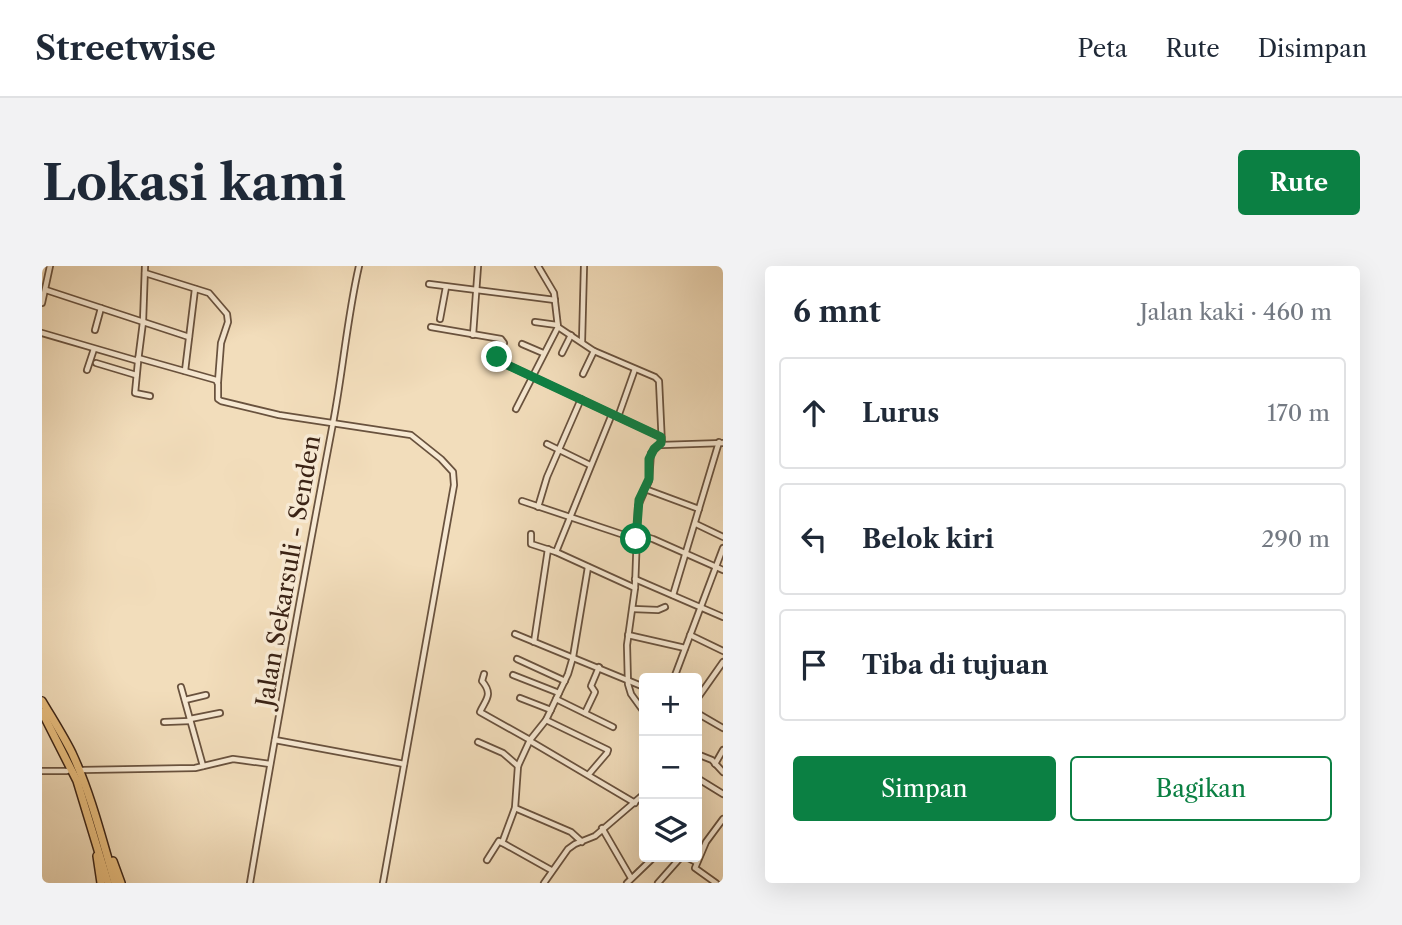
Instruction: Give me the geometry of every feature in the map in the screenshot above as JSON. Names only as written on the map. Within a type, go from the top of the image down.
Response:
[{"type":"highway","points":[[42,701],[72,753],[115,883]]},
{"type":"highway","points":[[42,712],[69,762],[121,883]]},
{"type":"highway","points":[[93,819],[101,883]]},
{"type":"highway","points":[[93,819],[108,883]]},
{"type":"street","points":[[42,303],[50,266]]},
{"type":"street","points":[[145,266],[135,393],[150,396]]},
{"type":"street","name":"Jalan Sekarsuli - Senden","points":[[250,883],[359,266]]},
{"type":"street","points":[[473,335],[478,266]]},
{"type":"street","points":[[516,409],[558,326],[552,289],[538,266]]},
{"type":"street","points":[[582,343],[584,266]]},
{"type":"street","points":[[145,273],[211,294],[228,317],[221,343],[218,382],[218,399],[221,401],[279,415],[411,435],[441,458],[453,472],[454,485],[383,883]]},
{"type":"street","points":[[429,284],[555,300]]},
{"type":"street","points":[[440,319],[446,287]]},
{"type":"street","points":[[185,371],[195,289]]},
{"type":"street","points":[[44,292],[188,337]]},
{"type":"street","points":[[94,330],[102,308]]},
{"type":"street","points":[[535,322],[558,326],[594,351],[659,381],[661,440],[651,453],[649,479],[638,506],[635,588],[628,635],[627,679],[631,694],[639,705]]},
{"type":"street","points":[[431,327],[503,340],[504,345],[497,357],[499,360],[618,417],[661,440],[665,445],[721,442],[673,595]]},
{"type":"street","points":[[42,333],[218,382]]},
{"type":"street","points":[[562,353],[571,335]]},
{"type":"street","points":[[522,344],[544,353]]},
{"type":"street","points":[[87,370],[94,349]]},
{"type":"street","points":[[583,374],[594,351]]},
{"type":"street","points":[[96,363],[136,375]]},
{"type":"street","points":[[618,417],[635,369]]},
{"type":"street","points":[[538,507],[547,477],[581,399]]},
{"type":"street","points":[[556,552],[612,414]]},
{"type":"street","points":[[547,444],[590,465]]},
{"type":"street","points":[[645,489],[699,509]]},
{"type":"street","points":[[522,501],[636,536],[723,570]]},
{"type":"street","points":[[695,523],[723,537]]},
{"type":"street","points":[[530,534],[531,544],[556,552],[635,588]]},
{"type":"street","points":[[676,673],[723,548]]},
{"type":"street","points":[[534,642],[548,549]]},
{"type":"street","points":[[502,843],[515,808],[518,766],[530,741],[551,710],[573,657],[588,568]]},
{"type":"street","points":[[635,579],[723,617]]},
{"type":"street","points":[[633,609],[658,610],[665,607]]},
{"type":"street","points":[[515,634],[639,685]]},
{"type":"street","points":[[628,635],[685,648]]},
{"type":"street","points":[[690,635],[723,651]]},
{"type":"street","points":[[517,659],[565,681]]},
{"type":"street","points":[[702,692],[723,662]]},
{"type":"street","points":[[585,713],[595,692],[591,686],[599,667]]},
{"type":"street","points":[[484,674],[482,681],[488,689],[489,698],[480,712],[635,803]]},
{"type":"street","points":[[513,675],[614,727]]},
{"type":"street","points":[[181,688],[203,766]]},
{"type":"street","points":[[184,700],[206,695]]},
{"type":"street","points":[[520,698],[551,710]]},
{"type":"street","points":[[164,722],[190,720],[220,713]]},
{"type":"street","points":[[702,715],[722,725]]},
{"type":"street","points":[[545,720],[608,750],[589,774]]},
{"type":"street","points":[[275,740],[404,764]]},
{"type":"street","points":[[478,742],[497,750],[518,766]]},
{"type":"street","points":[[715,764],[723,750]]},
{"type":"street","points":[[702,756],[723,772]]},
{"type":"street","points":[[82,770],[203,766],[233,759],[270,764]]},
{"type":"street","points":[[42,771],[68,771]]},
{"type":"street","points":[[702,781],[723,794]]},
{"type":"street","points":[[544,883],[568,849],[596,836],[602,828],[639,799]]},
{"type":"street","points":[[515,808],[573,833],[582,842]]},
{"type":"street","points":[[702,850],[723,818]]},
{"type":"street","points":[[602,828],[629,881],[649,862]]},
{"type":"street","points":[[488,860],[496,842],[551,870]]},
{"type":"street","points":[[658,883],[679,862]]},
{"type":"street","points":[[696,862],[696,871],[716,883]]},
{"type":"route","points":[[497,357],[501,362],[661,437],[661,443],[649,459],[648,484],[642,492],[638,506],[636,539]]}]
